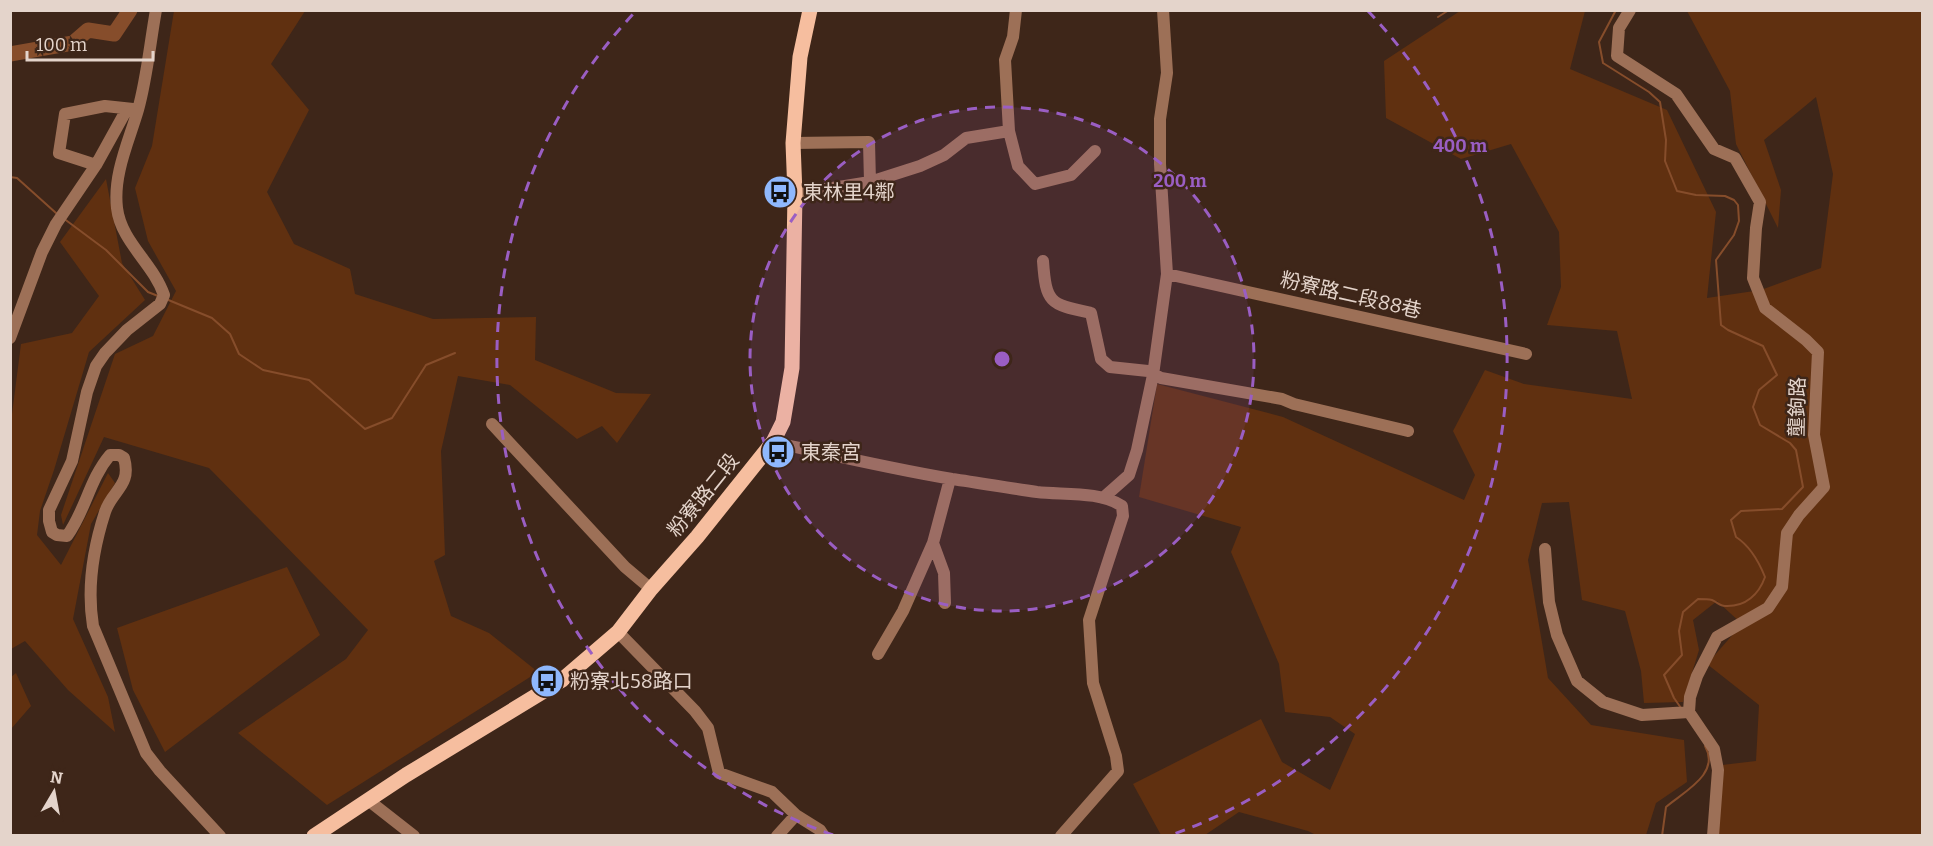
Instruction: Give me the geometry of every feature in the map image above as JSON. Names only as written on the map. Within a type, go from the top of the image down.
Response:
[{"type":"main road","name":"粉寮路二段","points":[[314,834],[562,680],[618,632],[773,442],[783,422],[792,368],[795,194],[793,143],[800,57],[810,10]]},
{"type":"street","points":[[156,10],[132,109],[119,177],[117,209],[130,243],[147,262],[160,283],[162,300],[127,330],[96,366],[87,392],[72,461],[50,510],[49,521],[52,532],[67,536],[74,527],[88,491],[102,465],[110,455],[119,455],[124,458],[126,475],[122,486],[106,509],[91,572],[90,608],[93,626],[146,753],[159,771],[220,836]]},
{"type":"street","points":[[1016,10],[1013,37],[1005,60],[1009,131],[1018,166],[1035,184],[1071,175],[1095,151]]},
{"type":"street","points":[[1103,498],[1129,475],[1153,375],[1167,274],[1160,164],[1160,119],[1167,73],[1163,10]]},
{"type":"street","name":"壟鉤路","points":[[1630,10],[1618,28],[1617,56],[1676,93],[1714,149],[1735,158],[1760,202],[1753,278],[1764,308],[1818,352],[1814,435],[1824,486],[1798,515],[1786,533],[1782,587],[1768,608],[1717,637],[1697,676],[1690,697],[1689,712]]},
{"type":"street","points":[[96,165],[59,153],[61,128],[65,114],[105,106],[132,109]]},
{"type":"street","points":[[10,338],[42,252],[56,225],[132,109]]},
{"type":"street","points":[[795,194],[870,182],[928,163],[944,155],[966,138],[1009,131]]},
{"type":"street","points":[[793,143],[869,142],[870,182]]},
{"type":"street","points":[[1042,261],[1048,296],[1064,307],[1091,313],[1101,359],[1110,367],[1149,371],[1161,378],[1281,399],[1408,431]]},
{"type":"street","name":"粉寮路二段88巷","points":[[1167,274],[1526,354]]},
{"type":"street","points":[[492,424],[625,567],[651,589]]},
{"type":"street","points":[[773,442],[950,479],[1036,492],[1103,498],[1115,501],[1122,506],[1123,516],[1089,620],[1093,683],[1116,756],[1118,771],[1061,836]]},
{"type":"street","points":[[878,654],[903,611],[933,543],[950,479]]},
{"type":"street","points":[[933,543],[944,573],[945,603]]},
{"type":"street","points":[[1545,549],[1549,602],[1557,635],[1577,681],[1603,702],[1642,715],[1689,712],[1714,749],[1718,770],[1713,836]]},
{"type":"street","points":[[618,632],[695,711],[708,728],[719,773],[772,792],[796,815],[820,830],[824,836]]},
{"type":"street","points":[[368,800],[414,836]]},
{"type":"street","points":[[777,836],[796,815]]},
{"type":"shaded area","points":[[174,11],[305,11],[271,64],[309,110],[267,192],[294,244],[350,269],[355,294],[433,319],[536,317],[535,360],[616,393],[651,394],[617,443],[602,426],[577,439],[510,385],[458,376],[441,451],[445,555],[434,561],[451,616],[489,633],[538,672],[327,805],[238,733],[346,659],[368,630],[209,468],[104,437],[63,525],[61,515],[115,354],[153,336],[176,291],[148,241],[135,188],[152,146]]},
{"type":"shaded area","points":[[1460,11],[1585,11],[1570,69],[1667,110],[1716,212],[1707,298],[1761,290],[1821,268],[1833,174],[1816,97],[1764,140],[1781,190],[1778,228],[1736,144],[1730,91],[1687,11],[1922,11],[1922,835],[1717,835],[1722,765],[1756,761],[1759,705],[1707,664],[1742,624],[1717,601],[1693,620],[1699,650],[1683,702],[1644,703],[1641,671],[1625,611],[1582,600],[1569,502],[1542,503],[1528,560],[1548,678],[1591,725],[1684,740],[1687,782],[1656,803],[1646,835],[1316,835],[1239,812],[1205,835],[1161,835],[1133,784],[1261,719],[1282,762],[1330,790],[1355,734],[1330,717],[1285,712],[1279,664],[1231,552],[1241,527],[1139,497],[1157,384],[1283,417],[1464,500],[1475,475],[1453,431],[1485,370],[1524,384],[1632,399],[1617,331],[1547,325],[1561,287],[1559,232],[1511,144],[1461,159],[1386,118],[1384,61]]},
{"type":"shaded area","points":[[106,179],[122,263],[145,300],[89,352],[40,511],[37,535],[61,565],[108,473],[115,483],[91,524],[73,619],[108,697],[115,732],[68,690],[25,641],[11,649],[10,416],[21,344],[72,333],[99,296],[60,242]]},
{"type":"shaded area","points":[[287,567],[320,635],[165,752],[133,690],[117,628]]},
{"type":"shaded area","points":[[16,673],[31,706],[11,729],[11,677]]},
{"type":"waterway","points":[[10,54],[73,43],[88,30],[114,34],[130,10]]},
{"type":"waterway","points":[[1438,17],[1449,10]]},
{"type":"waterway","points":[[1616,10],[1599,42],[1603,63],[1649,92],[1660,102],[1666,140],[1665,161],[1677,191],[1696,195],[1725,196],[1734,200],[1738,205],[1739,221],[1734,235],[1716,260],[1721,325],[1763,346],[1777,375],[1759,390],[1753,407],[1760,425],[1790,443],[1796,450],[1803,487],[1782,509],[1741,511],[1731,520],[1736,537],[1754,555],[1765,577],[1759,589],[1745,602],[1725,606],[1712,600],[1698,599],[1683,612],[1679,631],[1682,655],[1664,675],[1681,708]]},
{"type":"waterway","points":[[10,177],[17,178],[56,213]]},
{"type":"waterway","points":[[63,218],[106,250],[148,292],[158,296]]},
{"type":"waterway","points":[[166,299],[212,318],[230,334],[239,354],[263,370],[309,380],[365,429],[392,418],[426,365],[455,353]]},
{"type":"waterway","points":[[1662,836],[1666,807],[1704,774],[1709,756],[1705,746]]},
{"type":"place","name":"東林里4鄰","points":[[780,192]]},
{"type":"place","name":"東秦宮","points":[[778,452]]},
{"type":"place","name":"粉寮北58路口","points":[[547,681]]}]
